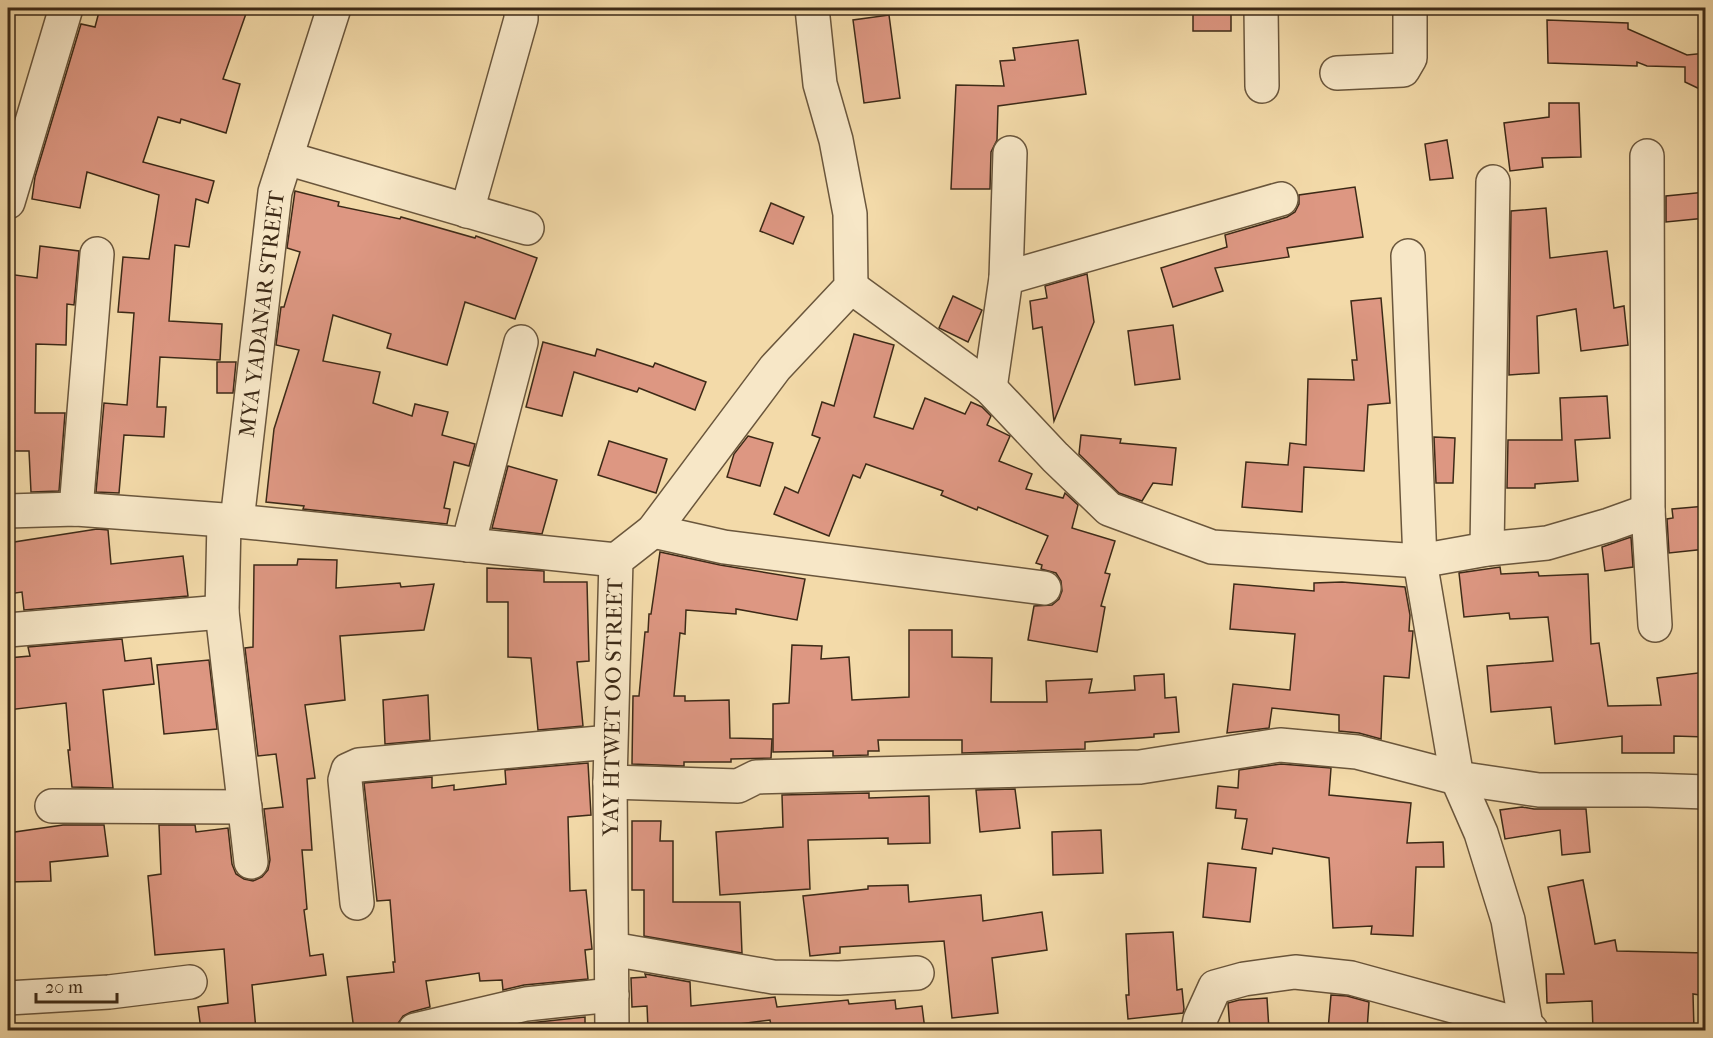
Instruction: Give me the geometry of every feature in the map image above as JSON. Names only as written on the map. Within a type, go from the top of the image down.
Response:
[{"type":"street","points":[[8,202],[66,8]]},
{"type":"street","name":"MYA YADANAR STREET","points":[[251,862],[222,612],[230,521],[275,192],[334,8]]},
{"type":"street","points":[[467,211],[521,19],[521,8]]},
{"type":"street","points":[[812,8],[820,84],[836,140],[850,214],[851,287],[990,388],[1055,457],[1109,509],[1212,547],[1420,561],[1487,549],[1547,543],[1648,511]]},
{"type":"street","points":[[1261,8],[1262,86]]},
{"type":"street","points":[[1337,74],[1403,70],[1410,58],[1410,8]]},
{"type":"street","points":[[990,388],[1006,278],[1010,153]]},
{"type":"street","points":[[1647,156],[1648,511],[1655,625]]},
{"type":"street","points":[[286,158],[527,228]]},
{"type":"street","points":[[1487,549],[1493,182]]},
{"type":"street","points":[[1006,278],[1281,199]]},
{"type":"street","points":[[76,509],[97,254]]},
{"type":"street","points":[[1198,1030],[1200,1020],[1215,987],[1244,979],[1295,972],[1351,978],[1527,1029],[1508,920],[1481,833],[1457,778],[1420,561],[1408,256]]},
{"type":"street","name":"YAY HTWET OO STREET","points":[[612,1030],[610,742],[616,560],[652,531],[775,368],[851,287]]},
{"type":"street","points":[[468,545],[520,342]]},
{"type":"street","points":[[8,511],[76,509],[230,521],[616,560]]},
{"type":"street","points":[[652,531],[724,547],[1044,588]]},
{"type":"street","points":[[8,630],[222,612]]},
{"type":"street","points":[[357,903],[345,780],[348,770],[358,765],[610,742]]},
{"type":"street","points":[[610,782],[738,786],[756,777],[1140,767],[1280,745],[1357,752],[1457,778],[1539,790],[1706,792]]},
{"type":"street","points":[[52,806],[244,807]]},
{"type":"street","points":[[612,949],[773,977],[839,978],[917,972]]},
{"type":"street","points":[[8,998],[110,992],[190,982]]},
{"type":"street","points":[[415,1030],[526,1004],[612,995]]},
{"type":"building","points":[[100,8],[248,8],[223,79],[240,84],[226,133],[181,119],[180,123],[158,117],[143,162],[214,181],[208,203],[196,199],[189,247],[175,245],[169,321],[222,324],[220,360],[160,357],[157,407],[166,407],[164,437],[124,435],[119,493],[96,492],[104,403],[127,405],[134,313],[118,312],[123,257],[149,259],[159,195],[87,172],[80,208],[32,199],[35,177],[81,24],[95,27]]},
{"type":"building","points":[[1193,8],[1231,8],[1231,31],[1193,31]]},
{"type":"building","points":[[889,15],[900,98],[864,103],[853,20]]},
{"type":"building","points":[[1547,20],[1628,23],[1628,29],[1687,55],[1706,53],[1706,92],[1685,82],[1685,67],[1647,66],[1637,62],[1637,66],[1548,63]]},
{"type":"building","points":[[1078,40],[1086,94],[998,106],[997,140],[991,152],[990,189],[951,189],[956,85],[1004,86],[1000,61],[1015,60],[1013,48]]},
{"type":"building","points":[[1549,103],[1579,103],[1581,157],[1542,158],[1543,167],[1510,171],[1504,123],[1549,117]]},
{"type":"building","points":[[1447,140],[1453,178],[1430,180],[1425,144]]},
{"type":"building","points":[[1355,187],[1363,237],[1287,248],[1289,257],[1215,268],[1223,291],[1173,307],[1161,268],[1227,247],[1225,235],[1287,217],[1295,212],[1299,204],[1299,195]]},
{"type":"building","points":[[295,191],[339,202],[338,206],[400,219],[401,217],[475,238],[476,236],[537,258],[515,319],[465,302],[447,365],[387,348],[391,334],[333,315],[323,361],[380,372],[373,403],[412,416],[415,404],[448,412],[442,435],[475,444],[469,466],[454,462],[444,508],[450,509],[447,524],[303,509],[304,506],[266,502],[274,429],[299,350],[276,345],[281,307],[284,307],[300,252],[287,248]]},
{"type":"building","points":[[1706,192],[1706,218],[1666,222],[1666,196]]},
{"type":"building","points":[[771,203],[804,217],[793,244],[760,231]]},
{"type":"building","points":[[1546,208],[1550,258],[1607,251],[1614,308],[1624,306],[1628,345],[1581,351],[1576,309],[1537,316],[1539,373],[1509,375],[1511,211]]},
{"type":"building","points":[[40,246],[79,251],[74,305],[67,304],[66,345],[36,344],[35,413],[65,413],[59,491],[31,492],[29,451],[8,451],[8,274],[37,278]]},
{"type":"building","points":[[1087,274],[1094,322],[1054,421],[1042,327],[1033,329],[1030,301],[1047,298],[1045,286]]},
{"type":"building","points":[[953,296],[982,310],[968,342],[939,328]]},
{"type":"building","points":[[1381,298],[1390,403],[1368,405],[1364,471],[1304,467],[1302,512],[1242,507],[1246,462],[1288,465],[1290,443],[1306,445],[1308,379],[1354,380],[1352,360],[1357,360],[1351,301]]},
{"type":"building","points":[[1173,325],[1180,379],[1135,385],[1128,331]]},
{"type":"building","points":[[854,334],[894,345],[874,417],[913,429],[925,398],[965,414],[971,402],[982,407],[991,416],[987,425],[1010,436],[999,461],[1032,474],[1026,489],[1063,498],[1065,493],[1078,505],[1072,528],[1115,541],[1105,573],[1110,574],[1101,606],[1105,607],[1097,652],[1028,640],[1034,606],[1052,605],[1059,599],[1062,591],[1061,581],[1056,573],[1041,569],[1042,565],[1036,563],[1048,536],[978,507],[977,510],[941,495],[943,491],[866,464],[860,478],[853,475],[829,536],[774,514],[785,487],[798,493],[820,438],[812,435],[822,402],[834,406]]},
{"type":"building","points":[[543,342],[595,356],[597,349],[653,367],[655,363],[706,382],[695,410],[639,388],[637,392],[574,372],[562,416],[526,407]]},
{"type":"building","points":[[217,362],[236,362],[233,393],[217,393]]},
{"type":"building","points":[[1607,396],[1610,438],[1575,440],[1578,481],[1535,484],[1535,488],[1507,488],[1508,440],[1562,440],[1560,398]]},
{"type":"building","points":[[1081,435],[1121,439],[1120,443],[1176,448],[1172,485],[1153,483],[1142,501],[1119,493],[1079,454]]},
{"type":"building","points":[[748,436],[773,443],[760,486],[727,477],[734,454]]},
{"type":"building","points":[[1434,437],[1455,438],[1453,483],[1436,483]]},
{"type":"building","points":[[609,441],[667,459],[656,493],[598,475]]},
{"type":"building","points":[[508,466],[557,480],[542,534],[492,528]]},
{"type":"building","points":[[1706,506],[1706,549],[1669,553],[1667,519],[1673,518],[1672,509]]},
{"type":"building","points":[[97,529],[108,530],[111,564],[183,556],[188,596],[24,610],[22,592],[8,594],[8,543]]},
{"type":"building","points":[[1631,537],[1633,567],[1605,571],[1602,547]]},
{"type":"building","points":[[660,552],[805,579],[797,620],[736,609],[736,614],[686,610],[685,634],[680,633],[674,696],[685,696],[685,701],[729,700],[730,738],[772,739],[771,758],[731,759],[731,762],[684,762],[684,766],[632,764],[633,696],[639,696],[645,632],[648,632]]},
{"type":"building","points":[[298,559],[337,560],[336,588],[400,583],[401,587],[434,584],[424,630],[340,636],[345,700],[305,705],[315,778],[307,779],[312,850],[302,850],[307,909],[304,910],[310,956],[323,954],[326,975],[252,985],[256,1030],[201,1030],[198,1007],[228,1003],[224,949],[155,955],[148,876],[161,874],[159,825],[195,825],[196,832],[228,828],[232,864],[236,874],[253,881],[262,877],[268,870],[270,860],[264,809],[283,807],[276,754],[258,756],[245,648],[253,647],[254,565],[297,565]]},
{"type":"building","points":[[1500,567],[1501,574],[1538,572],[1539,576],[1588,574],[1591,644],[1599,643],[1608,706],[1661,705],[1657,678],[1706,672],[1706,737],[1674,736],[1674,753],[1622,753],[1622,736],[1555,744],[1551,707],[1491,712],[1487,666],[1553,661],[1548,617],[1510,619],[1509,613],[1464,617],[1459,573]]},
{"type":"building","points":[[487,568],[544,571],[544,582],[587,582],[589,661],[577,662],[583,726],[538,730],[531,658],[508,657],[508,602],[487,602]]},
{"type":"building","points":[[1342,582],[1405,587],[1410,615],[1409,631],[1413,631],[1409,678],[1384,676],[1381,739],[1339,731],[1339,715],[1272,708],[1269,728],[1227,733],[1233,684],[1290,690],[1295,634],[1230,629],[1234,584],[1314,591],[1314,583]]},
{"type":"building","points":[[909,630],[952,630],[952,657],[992,658],[991,702],[1047,702],[1046,681],[1092,679],[1089,693],[1135,690],[1134,676],[1164,674],[1165,698],[1176,697],[1179,732],[1154,734],[1154,737],[1085,742],[1085,749],[962,753],[962,740],[878,740],[879,751],[868,751],[868,755],[833,756],[833,751],[773,752],[773,704],[789,703],[792,645],[822,646],[821,659],[849,657],[852,700],[909,697]]},
{"type":"building","points":[[122,639],[125,661],[151,658],[154,684],[103,690],[113,788],[72,787],[66,703],[8,710],[8,658],[30,656],[28,647]]},
{"type":"building","points":[[209,660],[217,729],[164,734],[157,665]]},
{"type":"building","points":[[428,695],[430,740],[385,744],[383,700]]},
{"type":"building","points":[[588,763],[591,815],[568,817],[570,891],[586,890],[592,949],[585,950],[588,979],[524,985],[503,990],[502,980],[480,981],[479,973],[426,981],[430,1007],[403,1016],[397,1025],[391,1026],[391,1030],[354,1030],[347,977],[394,972],[393,962],[395,962],[390,900],[377,901],[364,783],[432,777],[432,788],[454,785],[454,790],[506,784],[505,770]]},
{"type":"building","points":[[1281,764],[1331,768],[1329,795],[1411,803],[1407,843],[1443,842],[1444,867],[1416,867],[1413,936],[1371,934],[1372,926],[1333,928],[1329,858],[1273,848],[1272,854],[1242,849],[1247,819],[1235,818],[1236,810],[1216,808],[1218,786],[1238,788],[1239,770]]},
{"type":"building","points":[[1015,789],[1020,828],[980,832],[976,790]]},
{"type":"building","points":[[869,793],[869,798],[929,796],[930,843],[888,844],[888,838],[808,840],[810,889],[720,895],[716,832],[783,827],[782,795]]},
{"type":"building","points":[[1522,807],[1586,809],[1590,852],[1562,855],[1560,830],[1505,839],[1500,810]]},
{"type":"building","points":[[632,821],[661,821],[660,841],[673,841],[673,902],[740,902],[742,953],[644,936],[644,890],[632,890]]},
{"type":"building","points":[[63,825],[104,825],[108,856],[50,862],[51,881],[8,882],[8,833]]},
{"type":"building","points":[[1101,830],[1103,873],[1053,875],[1052,832]]},
{"type":"building","points":[[1208,863],[1256,868],[1250,922],[1203,917]]},
{"type":"building","points":[[1583,880],[1595,944],[1615,940],[1617,951],[1706,953],[1706,996],[1693,994],[1694,1030],[1657,1030],[1657,1027],[1593,1030],[1592,1001],[1547,1003],[1546,974],[1564,974],[1548,887]]},
{"type":"building","points":[[908,885],[909,902],[981,895],[983,921],[1042,912],[1047,950],[992,958],[998,1013],[952,1018],[944,941],[840,947],[840,953],[810,956],[803,896],[868,889],[868,886]]},
{"type":"building","points":[[1173,932],[1177,990],[1182,989],[1183,1013],[1128,1019],[1126,934]]},
{"type":"building","points":[[645,974],[690,982],[691,1006],[775,997],[777,1007],[848,1000],[849,1004],[895,1000],[896,1009],[922,1006],[925,1030],[772,1030],[770,1020],[732,1025],[732,1030],[648,1029],[647,1006],[632,1007],[631,978],[646,977]]},
{"type":"building","points":[[1331,995],[1347,996],[1369,1002],[1367,1030],[1328,1030]]},
{"type":"building","points":[[1267,998],[1269,1030],[1230,1030],[1228,1003]]},
{"type":"building","points":[[585,1017],[585,1030],[507,1030],[507,1028],[529,1023]]}]
